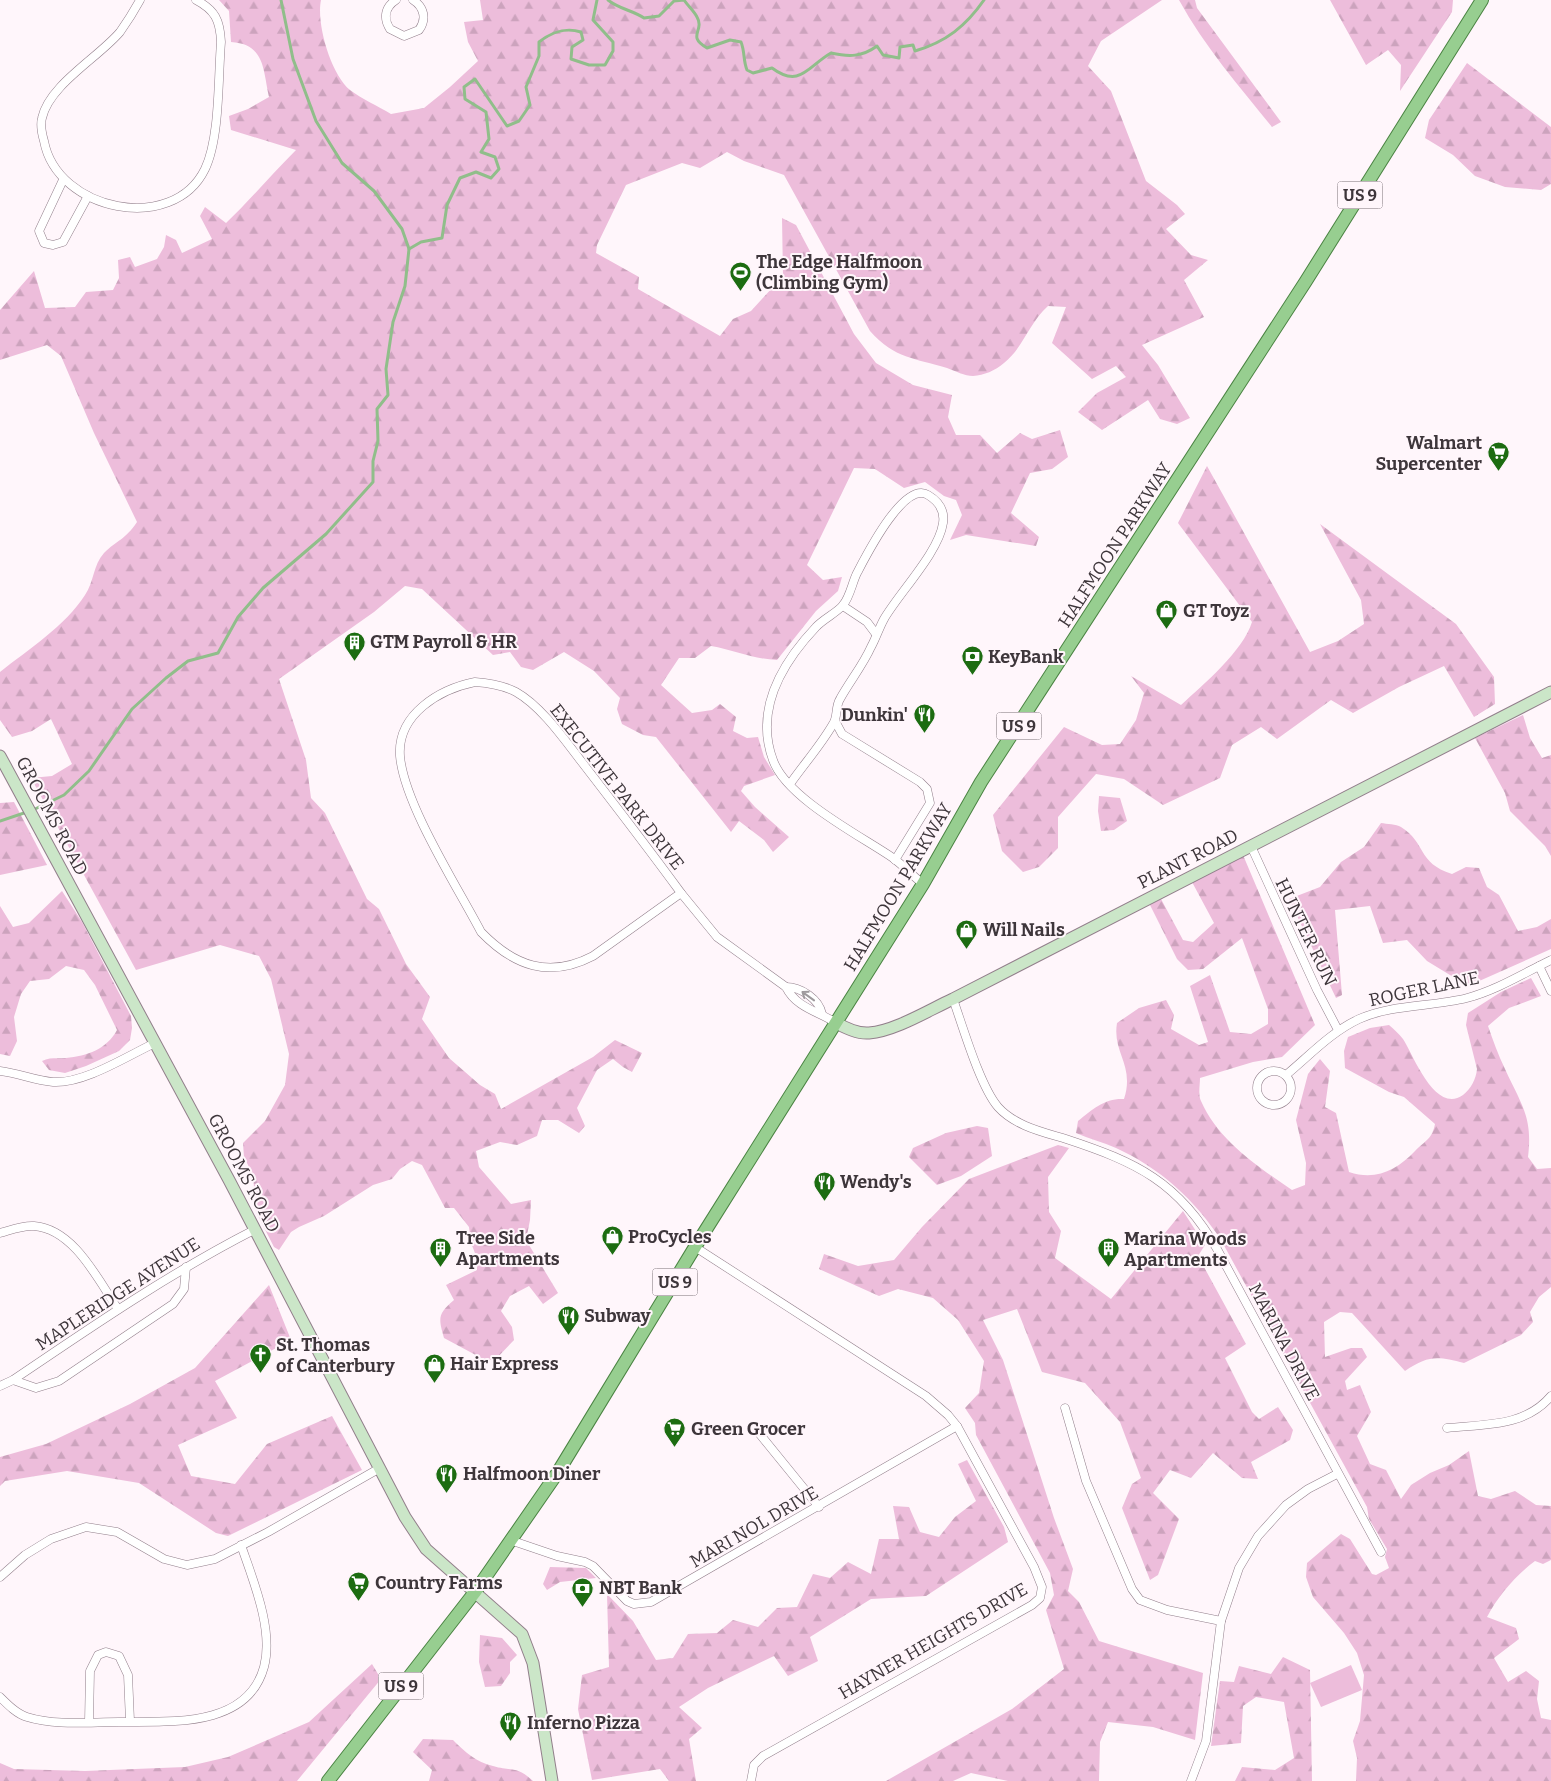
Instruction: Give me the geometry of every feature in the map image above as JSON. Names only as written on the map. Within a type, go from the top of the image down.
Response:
[{"type":"main road","name":"HALFMOON PARKWAY","points":[[328,1781],[475,1592],[558,1472],[923,884],[981,782],[1306,281],[1482,0]]},
{"type":"street","points":[[140,0],[119,32],[56,94],[42,118],[45,148],[50,161],[63,180],[88,196],[120,206],[136,208],[168,203],[179,198],[196,185],[205,169],[213,143],[221,42],[220,26],[215,12],[196,0]]},
{"type":"street","points":[[396,0],[387,9],[386,19],[390,29],[404,36],[415,34],[424,20],[422,10],[413,0]]},
{"type":"street","points":[[63,180],[38,231],[44,243],[53,246],[63,242],[88,196]]},
{"type":"street","points":[[790,784],[835,721],[839,701],[857,673],[884,618],[926,559],[943,527],[943,512],[939,504],[926,493],[920,492],[910,495],[899,505],[858,573],[843,606],[817,626],[797,648],[782,670],[770,697],[766,718],[768,745],[777,769],[790,784],[812,805],[895,860],[923,884]]},
{"type":"street","points":[[843,606],[867,622],[876,634]]},
{"type":"street","name":"EXECUTIVE PARK DRIVE","points":[[681,893],[593,956],[580,963],[555,968],[540,967],[528,965],[513,958],[494,945],[481,932],[408,790],[400,754],[402,739],[411,720],[430,700],[464,684],[489,683],[516,692],[560,734],[630,823],[681,893],[718,937],[786,987],[792,996],[811,1012],[822,1014],[836,1023]]},
{"type":"street","name":"PLANT ROAD","points":[[836,1023],[860,1032],[880,1031],[952,999],[1551,692]]},
{"type":"street","points":[[835,721],[842,734],[920,782],[927,789],[930,803],[895,860]]},
{"type":"street","name":"GROOMS ROAD","points":[[0,756],[254,1230],[405,1517],[426,1550],[516,1626],[528,1645],[533,1663],[552,1781]]},
{"type":"street","name":"HUNTER RUN","points":[[1251,846],[1312,981],[1338,1030]]},
{"type":"street","name":"ROGER LANE","points":[[1286,1075],[1338,1030],[1374,1013],[1421,1007],[1476,995],[1551,960]]},
{"type":"street","points":[[1539,966],[1551,990]]},
{"type":"street","name":"MARINA DRIVE","points":[[952,999],[983,1078],[999,1107],[1013,1119],[1032,1129],[1130,1162],[1158,1179],[1189,1206],[1217,1249],[1337,1474],[1381,1552]]},
{"type":"street","points":[[0,1071],[53,1082],[67,1081],[90,1074],[155,1044]]},
{"type":"street","points":[[1272,1071],[1286,1075],[1291,1084],[1288,1098],[1276,1105],[1262,1100],[1257,1092],[1260,1078],[1272,1071]]},
{"type":"street","points":[[0,1232],[24,1226],[36,1226],[64,1238],[84,1259],[118,1309]]},
{"type":"street","name":"MAPLERIDGE AVENUE","points":[[0,1386],[13,1380],[118,1309],[186,1267],[254,1230]]},
{"type":"street","name":"HAYNER HEIGHTS DRIVE","points":[[696,1247],[926,1396],[948,1415],[957,1426],[1034,1567],[1042,1587],[1040,1598],[763,1756],[754,1766],[751,1781]]},
{"type":"street","points":[[13,1380],[36,1388],[59,1381],[173,1304],[184,1289],[186,1267]]},
{"type":"street","points":[[1447,1428],[1524,1418],[1542,1406],[1551,1396]]},
{"type":"street","points":[[1065,1408],[1086,1481],[1132,1589],[1140,1600],[1167,1610],[1221,1621]]},
{"type":"street","name":"MARI NOL DRIVE","points":[[510,1540],[557,1556],[585,1562],[593,1566],[628,1601],[640,1604],[651,1602],[820,1507],[957,1426]]},
{"type":"street","points":[[758,1432],[820,1507]]},
{"type":"street","points":[[0,1577],[25,1555],[51,1539],[86,1527],[117,1532],[164,1559],[187,1565],[216,1559],[380,1468]]},
{"type":"street","points":[[1192,1781],[1206,1741],[1221,1621],[1239,1568],[1258,1536],[1286,1505],[1337,1474]]},
{"type":"street","points":[[0,1697],[16,1712],[27,1717],[57,1722],[130,1721],[153,1723],[208,1716],[238,1703],[255,1686],[264,1667],[266,1633],[255,1586],[241,1545]]},
{"type":"street","points":[[89,1722],[90,1671],[98,1655],[106,1652],[119,1656],[128,1676],[130,1721]]},
{"type":"green space","points":[[219,0],[321,0],[320,10],[323,35],[331,61],[343,83],[350,90],[391,114],[424,108],[478,61],[468,42],[464,22],[483,20],[480,0],[1162,0],[1101,41],[1088,66],[1111,91],[1146,181],[1177,205],[1185,214],[1166,229],[1191,255],[1208,260],[1184,280],[1204,317],[1142,345],[1158,365],[1190,418],[1177,424],[1160,419],[1148,400],[1102,430],[1078,412],[1097,393],[1126,377],[1116,366],[1092,379],[1052,343],[1066,307],[1048,306],[1041,313],[1011,357],[997,368],[981,375],[963,374],[906,356],[888,347],[870,331],[784,175],[744,161],[727,152],[700,168],[682,163],[626,185],[597,245],[596,253],[639,277],[638,289],[720,336],[733,319],[751,311],[783,276],[782,218],[796,225],[854,334],[876,363],[913,385],[952,395],[948,417],[956,435],[980,435],[997,453],[1020,433],[1032,439],[1060,430],[1068,457],[1052,469],[1030,473],[1011,513],[1039,537],[1036,546],[966,535],[950,540],[962,515],[956,500],[944,496],[925,482],[904,488],[875,469],[854,468],[807,565],[823,580],[842,577],[838,591],[816,611],[777,660],[760,658],[711,646],[695,658],[679,658],[661,685],[692,713],[712,710],[720,704],[736,717],[733,731],[747,738],[758,737],[764,757],[775,775],[744,786],[741,791],[755,807],[789,837],[773,852],[764,840],[739,821],[731,832],[656,737],[643,735],[622,724],[617,709],[620,698],[594,671],[564,652],[533,670],[521,667],[510,652],[493,655],[422,589],[405,586],[374,612],[279,679],[306,760],[311,798],[325,813],[367,899],[379,909],[406,964],[430,997],[422,1019],[449,1058],[480,1085],[495,1094],[501,1109],[593,1057],[615,1040],[642,1053],[632,1072],[613,1059],[597,1070],[577,1108],[585,1126],[579,1133],[558,1120],[542,1120],[537,1136],[517,1145],[500,1142],[476,1151],[479,1167],[511,1204],[531,1200],[526,1240],[558,1293],[543,1304],[529,1286],[510,1296],[501,1311],[512,1327],[514,1340],[495,1360],[485,1360],[444,1338],[440,1320],[441,1316],[454,1300],[446,1285],[477,1270],[477,1258],[471,1243],[469,1227],[454,1208],[445,1208],[422,1165],[412,1161],[400,1169],[392,1179],[373,1185],[324,1216],[291,1232],[279,1250],[274,1247],[256,1212],[253,1175],[244,1157],[243,1143],[265,1121],[285,1085],[289,1054],[271,979],[259,956],[220,945],[136,970],[31,778],[52,776],[72,764],[51,719],[32,731],[12,737],[0,720],[0,672],[67,617],[88,590],[100,558],[129,533],[137,522],[94,433],[61,356],[47,345],[0,360],[0,310],[34,271],[45,308],[75,307],[86,292],[113,290],[119,278],[118,260],[130,257],[135,267],[157,259],[164,247],[166,235],[176,240],[182,253],[212,239],[200,216],[205,207],[226,223],[296,150],[231,130],[229,116],[248,109],[269,97],[260,60],[250,48],[231,42],[229,11]]},
{"type":"green space","points":[[1179,0],[1195,0],[1197,8],[1281,122],[1272,127],[1211,50]]},
{"type":"green space","points":[[1330,0],[1453,0],[1452,12],[1400,91],[1401,65],[1388,50],[1366,65]]},
{"type":"green space","points":[[1467,63],[1551,127],[1551,184],[1541,190],[1505,187],[1475,176],[1453,155],[1425,138],[1429,120]]},
{"type":"green space","points":[[1207,466],[1310,652],[1338,641],[1364,624],[1361,600],[1320,524],[1456,624],[1494,677],[1495,704],[1474,717],[1444,666],[1399,687],[1353,713],[1331,700],[1277,739],[1261,727],[1232,745],[1220,778],[1163,805],[1124,779],[1096,774],[1058,817],[1058,848],[1039,867],[1023,872],[1002,851],[993,815],[1064,727],[1102,745],[1120,744],[1136,720],[1144,693],[1131,676],[1181,705],[1232,655],[1252,622],[1178,523]]},
{"type":"green space","points":[[1523,715],[1530,738],[1542,758],[1551,755],[1551,856],[1545,846],[1510,811],[1505,793],[1475,738]]},
{"type":"green space","points":[[1099,796],[1120,798],[1127,821],[1114,830],[1101,831],[1098,811]]},
{"type":"green space","points":[[14,802],[47,865],[0,875],[0,803]]},
{"type":"green space","points":[[1381,823],[1399,826],[1409,833],[1427,858],[1441,869],[1452,874],[1466,867],[1479,868],[1487,887],[1499,895],[1518,931],[1537,927],[1551,919],[1551,949],[1468,986],[1427,961],[1407,940],[1383,943],[1370,906],[1335,910],[1342,995],[1336,998],[1289,899],[1320,887],[1341,862],[1364,847]]},
{"type":"green space","points":[[1243,855],[1315,1025],[1282,1057],[1253,1062],[1200,1078],[1200,1096],[1208,1115],[1228,1140],[1240,1152],[1292,1190],[1305,1185],[1306,1163],[1296,1120],[1308,1074],[1320,1059],[1330,1071],[1325,1107],[1336,1113],[1349,1172],[1368,1175],[1377,1174],[1401,1164],[1425,1142],[1434,1129],[1435,1124],[1404,1097],[1389,1092],[1345,1068],[1344,1051],[1348,1037],[1370,1028],[1389,1025],[1403,1039],[1419,1069],[1434,1090],[1443,1097],[1453,1099],[1463,1095],[1473,1084],[1477,1069],[1466,1025],[1468,1013],[1501,992],[1531,978],[1541,996],[1509,1008],[1488,1026],[1524,1111],[1529,1131],[1528,1157],[1537,1169],[1551,1168],[1551,1287],[1539,1297],[1530,1312],[1533,1322],[1521,1335],[1464,1363],[1433,1358],[1420,1362],[1405,1371],[1352,1313],[1340,1312],[1324,1322],[1325,1357],[1351,1348],[1362,1348],[1367,1357],[1345,1381],[1347,1390],[1360,1385],[1371,1412],[1357,1436],[1370,1464],[1386,1470],[1401,1499],[1411,1485],[1430,1473],[1449,1465],[1469,1451],[1478,1496],[1491,1499],[1515,1491],[1536,1505],[1551,1506],[1551,1560],[1543,1564],[1535,1561],[1514,1579],[1487,1617],[1516,1628],[1519,1639],[1494,1658],[1508,1682],[1526,1671],[1539,1681],[1537,1699],[1541,1718],[1551,1720],[1551,1781],[1356,1781],[1357,1758],[1353,1741],[1360,1721],[1364,1675],[1357,1653],[1344,1633],[1313,1597],[1306,1577],[1307,1563],[1341,1534],[1350,1539],[1372,1574],[1376,1575],[1389,1568],[1385,1557],[1387,1549],[1369,1519],[1367,1507],[1211,1225],[1188,1199],[1162,1175],[1116,1148],[1076,1133],[1078,1121],[1094,1109],[1111,1100],[1124,1099],[1127,1077],[1116,1033],[1117,1023],[1139,1008],[1166,1000],[1174,1015],[1171,1029],[1199,1045],[1208,1042],[1190,986],[1210,975],[1230,1032],[1251,1034],[1268,1024],[1268,1009],[1242,938],[1203,969],[1188,970],[1177,959],[1150,905],[1161,899],[1183,940],[1193,942],[1214,923],[1192,882]]},
{"type":"green space","points":[[62,891],[82,922],[131,1016],[132,1028],[130,1040],[119,1051],[65,1073],[49,1070],[42,1061],[89,1053],[102,1047],[113,1037],[117,1030],[95,985],[84,970],[66,966],[49,979],[30,981],[21,994],[14,1017],[17,1041],[10,1056],[0,1054],[0,906],[13,927],[29,923]]},
{"type":"green space","points":[[977,1126],[988,1128],[992,1156],[961,1176],[937,1185],[909,1157],[913,1148],[946,1133]]},
{"type":"green space","points":[[1058,1145],[1069,1148],[1048,1177],[1049,1212],[1061,1231],[1055,1258],[1111,1299],[1183,1211],[1205,1245],[1198,1256],[1246,1344],[1225,1358],[1252,1412],[1259,1419],[1278,1407],[1293,1430],[1290,1440],[1251,1462],[1258,1479],[1242,1478],[1213,1453],[1191,1478],[1170,1470],[1153,1493],[1179,1519],[1158,1575],[1150,1580],[1122,1508],[1132,1484],[1141,1478],[1120,1422],[1085,1383],[1042,1372],[1017,1309],[983,1320],[1003,1360],[1054,1518],[1073,1569],[1068,1591],[1079,1602],[1099,1641],[1203,1673],[1195,1740],[1153,1727],[1108,1722],[1100,1742],[1099,1781],[1008,1781],[971,1773],[953,1781],[886,1781],[1012,1709],[1064,1669],[1046,1610],[1054,1595],[1050,1573],[976,1435],[975,1423],[965,1408],[979,1393],[984,1361],[958,1320],[933,1298],[898,1289],[879,1296],[819,1269],[824,1254],[858,1266],[894,1260],[922,1227],[969,1179]]},
{"type":"green space","points":[[269,1285],[291,1340],[215,1381],[237,1418],[178,1445],[191,1476],[235,1484],[267,1444],[332,1416],[362,1470],[228,1536],[216,1533],[139,1483],[67,1471],[5,1481],[0,1486],[0,1457],[46,1444],[130,1404],[195,1368]]},
{"type":"green space","points":[[967,1460],[1004,1527],[1008,1542],[926,1596],[871,1599],[810,1637],[818,1661],[788,1676],[774,1656],[708,1688],[679,1707],[702,1728],[689,1739],[696,1781],[669,1781],[660,1769],[592,1780],[578,1709],[582,1675],[609,1667],[607,1594],[633,1621],[656,1660],[673,1658],[688,1634],[717,1633],[733,1620],[758,1627],[777,1608],[797,1607],[813,1574],[830,1578],[848,1562],[871,1574],[879,1539],[899,1539],[893,1506],[909,1507],[920,1532],[939,1537],[955,1517],[976,1501],[958,1464]]},
{"type":"green space","points":[[550,1567],[586,1568],[596,1578],[560,1582],[547,1590],[543,1584]]},
{"type":"green space","points":[[480,1635],[502,1638],[517,1655],[510,1662],[510,1673],[501,1686],[485,1687],[479,1662]]},
{"type":"green space","points":[[1283,1657],[1310,1670],[1312,1781],[1235,1781],[1242,1767],[1275,1770],[1294,1758],[1284,1702],[1256,1697],[1243,1706],[1241,1743],[1211,1746],[1220,1681],[1234,1682],[1239,1666],[1271,1674]]},
{"type":"green space","points":[[372,1664],[381,1679],[297,1781],[0,1781],[0,1763],[14,1769],[85,1771],[185,1767],[228,1757],[309,1722]]},
{"type":"green space","points":[[1351,1665],[1362,1690],[1321,1707],[1310,1683]]},
{"type":"green space","points":[[423,1739],[453,1740],[481,1762],[518,1771],[533,1781],[429,1781],[432,1770],[413,1752]]},
{"type":"waterway","points":[[281,0],[293,59],[316,121],[342,163],[374,191],[402,229],[409,249]]},
{"type":"waterway","points":[[33,810],[64,795],[89,771],[132,709],[166,678],[188,661],[218,653],[238,617],[263,588],[326,534],[373,482],[373,461],[378,441],[377,409],[388,395],[386,369],[393,322],[405,286],[409,249],[421,242],[442,238],[447,205],[460,178],[476,172],[491,178],[499,169],[495,157],[481,152],[489,139],[486,112],[465,99],[464,87],[475,79],[507,126],[519,121],[530,105],[526,87],[539,56],[539,42],[544,38],[564,30],[581,32],[583,40],[572,47],[571,59],[589,65],[605,65],[613,51],[613,42],[593,20],[597,0]]},
{"type":"waterway","points":[[608,0],[644,18],[659,16],[674,1],[684,0],[699,22],[697,37],[701,44],[707,48],[730,40],[741,42],[747,70],[753,73],[772,68],[790,76],[797,76],[803,73],[831,53],[855,55],[877,46],[883,55],[899,58],[900,47],[913,45],[915,51],[946,38],[970,18],[984,0]]},
{"type":"waterway","points":[[0,821],[27,812]]},
{"type":"place","name":"The Edge Halfmoon (Climbing Gym)","points":[[740,291]]},
{"type":"place","name":"Walmart Supercenter","points":[[1498,472]]},
{"type":"place","name":"GT Toyz","points":[[1167,630]]},
{"type":"place","name":"GTM Payroll & HR","points":[[354,661]]},
{"type":"place","name":"KeyBank","points":[[972,676]]},
{"type":"place","name":"Dunkin'","points":[[924,734]]},
{"type":"place","name":"Will Nails","points":[[967,949]]},
{"type":"place","name":"Wendy's","points":[[824,1201]]},
{"type":"place","name":"ProCycles","points":[[612,1256]]},
{"type":"place","name":"Tree Side Apartments","points":[[440,1267]]},
{"type":"place","name":"Marina Woods Apartments","points":[[1108,1268]]},
{"type":"place","name":"Subway","points":[[568,1335]]},
{"type":"place","name":"St. Thomas of Canterbury","points":[[260,1374]]},
{"type":"place","name":"Hair Express","points":[[434,1383]]},
{"type":"place","name":"Green Grocer","points":[[675,1448]]},
{"type":"place","name":"Halfmoon Diner","points":[[447,1493]]},
{"type":"place","name":"Country Farms","points":[[359,1602]]},
{"type":"place","name":"NBT Bank","points":[[583,1607]]},
{"type":"place","name":"Inferno Pizza","points":[[511,1742]]}]
